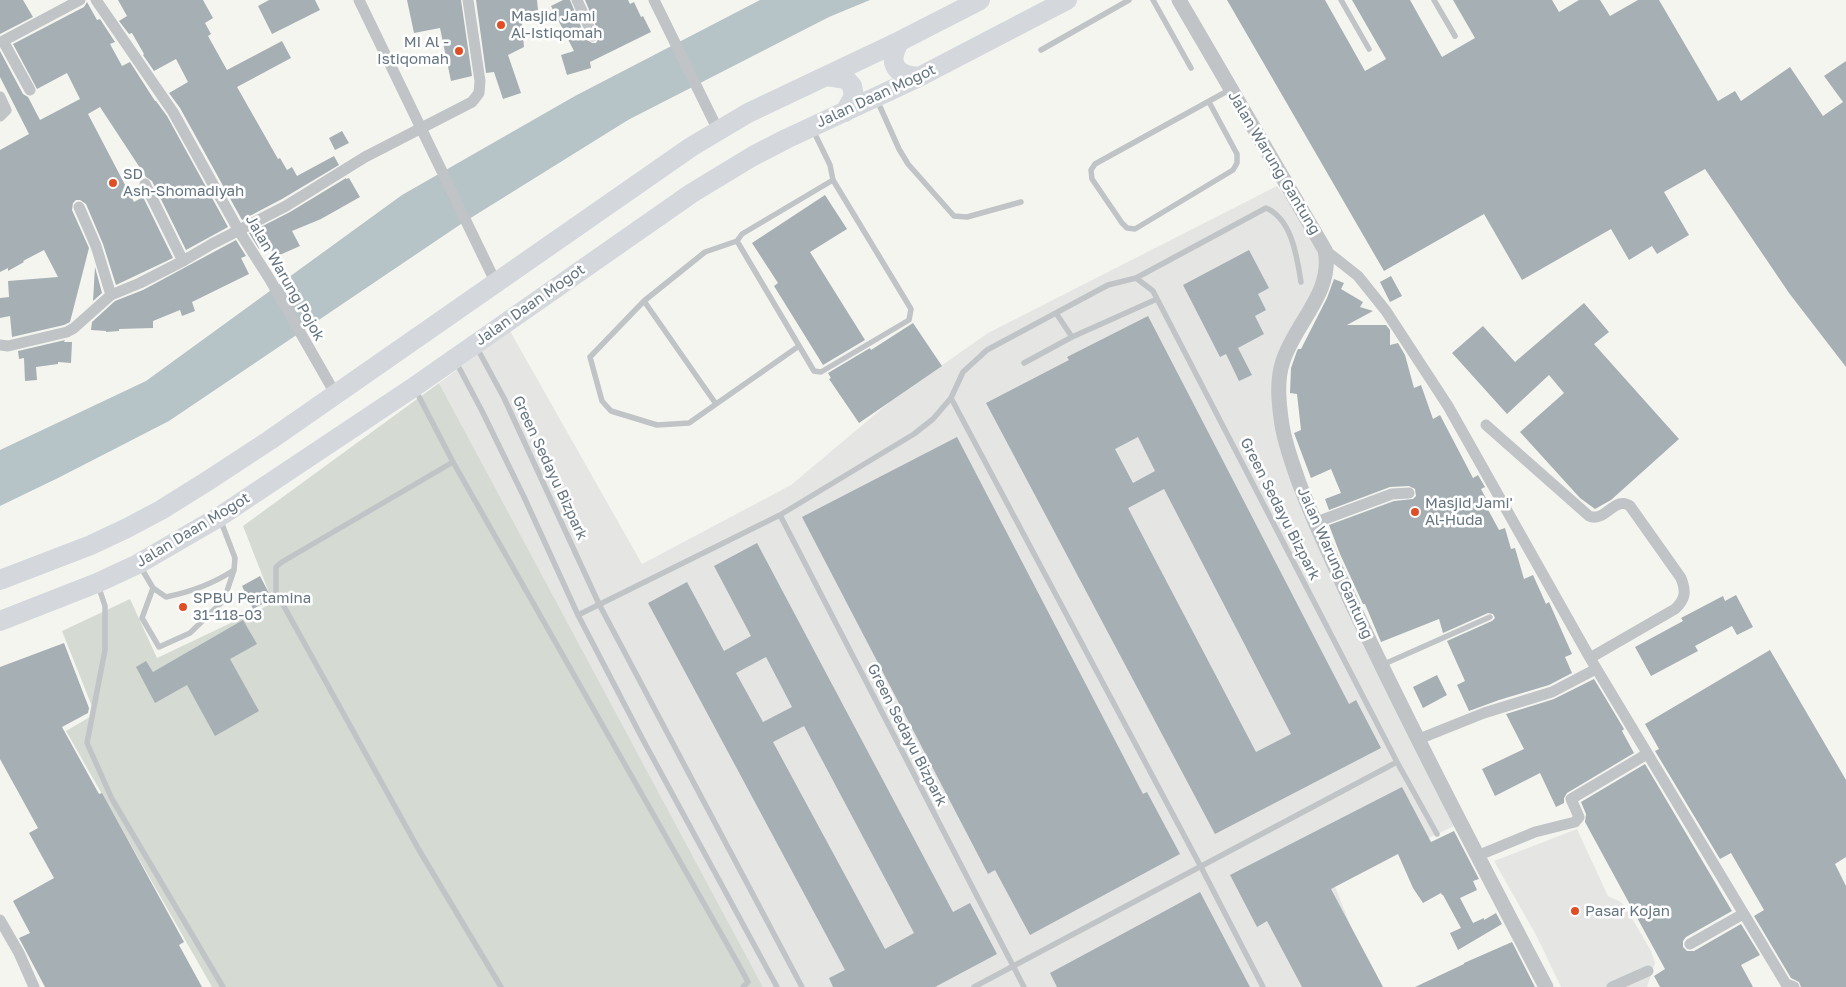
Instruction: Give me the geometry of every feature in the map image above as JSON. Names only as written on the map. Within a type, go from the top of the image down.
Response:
[{"type":"highway","points":[[0,580],[91,545],[161,510],[336,395],[690,147],[748,113],[900,41],[980,0]]},
{"type":"highway","name":"Jalan Daan Mogot","points":[[3,618],[97,583],[138,564],[219,517],[414,386],[692,193],[753,156],[811,127],[877,98],[1067,0]]},
{"type":"highway","points":[[900,41],[895,49],[893,58],[895,67],[901,74],[919,77]]},
{"type":"highway","points":[[827,76],[846,79],[852,86],[854,96],[845,112]]},
{"type":"street","points":[[30,90],[2,42],[80,0]]},
{"type":"street","name":"Jalan Warung Pojok","points":[[96,0],[173,112],[239,231],[269,278],[336,395]]},
{"type":"street","points":[[359,0],[496,283]]},
{"type":"street","points":[[0,346],[8,346],[66,332],[74,328],[111,295],[140,283],[286,206],[365,157],[472,102],[479,93],[480,81],[468,0]]},
{"type":"street","points":[[577,0],[594,36]]},
{"type":"street","name":"Jalan Warung Gantung","points":[[1179,0],[1325,250],[1328,262],[1321,290],[1288,348],[1282,363],[1279,383],[1279,405],[1284,435],[1314,523],[1381,665],[1477,856],[1546,987]]},
{"type":"street","points":[[656,4],[718,130]]},
{"type":"street","points":[[0,97],[6,110],[0,116]]},
{"type":"street","points":[[145,184],[183,261]]},
{"type":"street","points":[[79,207],[96,246],[111,295]]},
{"type":"street","points":[[1325,250],[1358,276],[1386,310],[1448,406],[1646,754],[1786,984],[1794,987]]},
{"type":"street","points":[[1486,425],[1592,518],[1601,517],[1622,503],[1630,506],[1681,578],[1685,588],[1685,595],[1676,610],[1590,658]]},
{"type":"street","points":[[1314,523],[1392,494],[1408,493]]},
{"type":"street","points":[[1418,739],[1484,713],[1552,692],[1596,669]]},
{"type":"street","points":[[1477,856],[1536,832],[1575,822],[1579,817],[1571,799],[1646,754]]},
{"type":"street","points":[[1690,944],[1742,914]]},
{"type":"street","points":[[0,920],[19,953],[34,987]]},
{"type":"street","points":[[1612,987],[1648,971]]},
{"type":"lane","points":[[1041,50],[1129,0]]},
{"type":"lane","points":[[1153,0],[1191,68]]},
{"type":"lane","points":[[1341,0],[1369,49]]},
{"type":"lane","points":[[1434,0],[1455,36]]},
{"type":"lane","points":[[1209,102],[1237,154],[1238,163],[1233,170],[1135,229],[1127,228],[1092,179],[1091,170],[1095,164],[1231,89]]},
{"type":"lane","points":[[877,98],[899,149],[908,164],[954,216],[967,217],[1021,202]]},
{"type":"lane","points":[[737,241],[814,371],[821,372],[909,320],[911,310],[833,180],[830,165],[811,127]]},
{"type":"lane","points":[[799,346],[689,423],[657,425],[611,410],[602,401],[590,357],[644,301],[705,252],[737,241],[742,234],[833,180]]},
{"type":"lane","points":[[578,615],[780,515],[914,434],[933,419],[951,398],[963,372],[987,350],[1108,286],[1136,278],[1266,208],[1275,211],[1285,225],[1296,253],[1301,282]]},
{"type":"lane","name":"Green Sedayu Bizpark","points":[[1136,278],[1153,291],[1397,762],[1437,834]]},
{"type":"lane","points":[[1024,363],[1072,337],[1157,299]]},
{"type":"lane","points":[[644,301],[716,404]]},
{"type":"lane","points":[[1056,313],[1072,337]]},
{"type":"lane","name":"Green Sedayu Bizpark","points":[[474,344],[504,398],[600,604],[802,987]]},
{"type":"lane","points":[[454,358],[524,497],[578,615],[642,738],[777,987]]},
{"type":"lane","points":[[414,386],[453,462],[740,967],[748,982],[743,987]]},
{"type":"lane","points":[[951,398],[1201,866],[1263,987]]},
{"type":"lane","points":[[453,462],[282,562],[276,567],[276,592],[415,841],[501,987]]},
{"type":"lane","name":"Green Sedayu Bizpark","points":[[780,515],[1024,987]]},
{"type":"lane","points":[[153,588],[142,618],[159,647],[190,633],[224,600],[234,570],[235,558],[219,517]]},
{"type":"lane","points":[[138,564],[153,588],[166,597],[188,592],[220,580],[234,570]]},
{"type":"lane","points":[[97,583],[105,606],[106,650],[87,743],[112,799],[223,987]]},
{"type":"lane","points":[[1381,665],[1490,617]]},
{"type":"lane","points":[[974,987],[1397,762]]},
{"type":"shaded area","points":[[760,0],[870,0],[829,17],[628,120],[461,224],[169,421],[0,506],[0,450],[146,381],[402,195],[575,96]]},
{"type":"shaded area","points":[[1277,186],[1300,217],[1324,262],[1316,285],[1280,350],[1282,440],[1460,823],[1334,884],[1375,987],[763,987],[439,383],[510,331],[642,564],[791,485],[891,401],[988,333]]},
{"type":"shaded area","points":[[439,383],[763,987],[212,987],[66,731],[95,714],[62,631],[130,599],[157,658],[273,603],[243,526]]},
{"type":"shaded area","name":"Pasar Kojan","points":[[1577,829],[1608,896],[1621,902],[1651,951],[1655,963],[1647,987],[1561,987],[1536,935],[1494,861]]},
{"type":"building","points":[[0,0],[23,0],[33,17],[0,34]]},
{"type":"building","points":[[118,0],[203,0],[213,18],[205,23],[211,34],[208,36],[227,70],[282,41],[291,58],[237,87],[278,159],[280,158],[287,170],[292,167],[297,176],[334,156],[339,165],[242,220],[180,108],[169,93],[188,82],[176,59],[154,71],[143,55],[132,33],[129,34],[119,21],[127,16]]},
{"type":"building","points":[[269,0],[315,0],[320,10],[272,34],[258,6]]},
{"type":"building","name":"MI Al - Istiqomah","points":[[407,0],[461,0],[472,76],[451,81],[440,28],[414,33]]},
{"type":"building","name":"Masjid Jami Al-Istiqomah","points":[[476,0],[537,0],[538,10],[521,14],[524,47],[508,55],[521,93],[503,99],[494,72],[486,73]]},
{"type":"building","points":[[563,0],[570,0],[586,39],[592,43],[596,43],[600,36],[585,0],[628,0],[630,4],[634,2],[651,32],[590,62],[591,68],[567,75],[561,55],[574,51],[551,6]]},
{"type":"building","points":[[1227,0],[1325,0],[1365,71],[1386,59],[1352,0],[1410,0],[1442,57],[1475,38],[1453,0],[1552,0],[1559,12],[1579,0],[1600,0],[1610,16],[1638,0],[1659,0],[1718,101],[1735,91],[1741,101],[1790,67],[1823,116],[1843,102],[1824,76],[1846,61],[1846,367],[1789,293],[1705,169],[1664,192],[1689,235],[1657,254],[1652,246],[1629,260],[1611,229],[1522,280],[1484,214],[1384,271]]},
{"type":"building","points":[[87,2],[97,20],[100,19],[115,42],[110,44],[122,66],[130,62],[167,116],[228,227],[186,250],[152,181],[146,177],[100,107],[88,114],[134,202],[143,197],[173,258],[116,285],[103,244],[86,204],[76,200],[73,203],[72,210],[89,248],[70,322],[12,337],[10,316],[0,318],[0,298],[9,297],[8,281],[58,277],[44,250],[8,271],[8,268],[0,272],[0,150],[29,134],[0,77],[0,51],[23,94],[28,97],[40,120],[80,99],[67,73],[37,89],[13,44],[84,7]]},
{"type":"building","points":[[342,131],[349,143],[335,150],[329,138]]},
{"type":"building","points":[[349,178],[360,197],[321,219],[292,231],[300,246],[275,257],[268,244],[259,249],[249,233],[290,212]]},
{"type":"building","points":[[825,195],[847,229],[810,252],[865,340],[823,365],[774,286],[778,283],[752,243]]},
{"type":"building","points":[[236,240],[246,256],[241,258],[249,274],[192,302],[195,311],[182,316],[180,310],[153,321],[153,328],[119,329],[119,331],[106,332],[91,330],[92,322],[115,301],[143,290]]},
{"type":"building","points":[[1249,250],[1269,288],[1258,294],[1266,310],[1255,316],[1264,334],[1238,348],[1252,375],[1239,381],[1226,354],[1220,357],[1183,285]]},
{"type":"building","points":[[95,267],[102,293],[93,301]]},
{"type":"building","points":[[1391,276],[1402,296],[1390,302],[1380,282]]},
{"type":"building","points":[[1334,279],[1344,283],[1341,289],[1363,302],[1360,307],[1373,311],[1347,325],[1386,325],[1390,330],[1390,345],[1398,343],[1405,355],[1414,388],[1421,385],[1433,419],[1440,415],[1473,478],[1478,475],[1485,487],[1481,489],[1488,502],[1485,504],[1499,530],[1505,528],[1511,549],[1515,548],[1524,579],[1533,575],[1546,604],[1549,602],[1572,654],[1565,657],[1572,673],[1549,685],[1469,711],[1457,685],[1465,681],[1447,641],[1492,621],[1495,618],[1493,614],[1488,613],[1443,633],[1439,619],[1381,642],[1365,604],[1363,604],[1340,554],[1329,525],[1394,501],[1413,499],[1416,496],[1415,489],[1409,486],[1390,487],[1329,510],[1325,499],[1341,493],[1331,469],[1311,478],[1294,433],[1301,430],[1297,394],[1290,393],[1291,368],[1297,351],[1301,349],[1327,298]]},
{"type":"building","points":[[1584,303],[1609,332],[1594,344],[1679,439],[1611,500],[1595,509],[1580,498],[1520,432],[1564,393],[1549,375],[1507,414],[1452,353],[1483,326],[1515,362]]},
{"type":"building","points":[[1148,316],[1349,704],[1356,700],[1381,748],[1215,834],[986,403],[1069,360],[1067,357]],"holes":[[[1138,437],[1155,471],[1133,483],[1115,449]],[[1164,489],[1291,734],[1256,752],[1128,508]]]},
{"type":"building","points":[[913,323],[942,366],[859,423],[829,379],[831,378],[828,373],[870,348],[871,350]]},
{"type":"building","points":[[65,340],[64,342],[72,342],[71,363],[58,362],[58,364],[36,367],[37,380],[25,381],[24,358],[19,359],[18,351]]},
{"type":"building","points":[[957,437],[1143,794],[1147,792],[1180,854],[1030,935],[995,870],[988,874],[802,517]]},
{"type":"building","points":[[757,543],[953,912],[970,903],[997,954],[935,987],[833,987],[829,978],[845,970],[648,603],[687,582],[724,651],[751,636],[714,566]],"holes":[[[766,657],[792,707],[763,722],[736,673]],[[804,726],[914,933],[885,949],[773,742]]]},
{"type":"building","points":[[260,576],[272,599],[253,609],[242,586]]},
{"type":"building","points":[[1736,595],[1753,627],[1737,635],[1732,626],[1695,646],[1698,651],[1651,676],[1635,647],[1683,621],[1681,618],[1723,596],[1725,601]]},
{"type":"building","points":[[243,620],[257,644],[230,659],[259,711],[215,736],[187,685],[155,703],[136,667],[146,661],[153,672]]},
{"type":"building","points":[[64,643],[89,708],[88,713],[62,727],[99,794],[102,793],[184,942],[179,945],[202,987],[45,987],[19,938],[30,933],[13,901],[54,878],[29,833],[38,828],[0,759],[0,667]]},
{"type":"building","points":[[1770,650],[1846,780],[1846,857],[1835,864],[1846,886],[1846,987],[1801,987],[1799,982],[1791,978],[1754,916],[1764,910],[1731,853],[1720,859],[1655,751],[1659,749],[1645,724]]},
{"type":"building","points":[[1437,675],[1447,695],[1423,708],[1413,687]]},
{"type":"building","points":[[1594,679],[1624,729],[1622,731],[1634,753],[1567,793],[1564,803],[1556,807],[1540,773],[1495,796],[1482,769],[1524,749],[1506,714],[1554,699]]},
{"type":"building","points":[[1645,764],[1732,911],[1686,937],[1683,941],[1683,947],[1687,951],[1694,951],[1741,924],[1760,955],[1741,965],[1753,987],[1660,987],[1654,976],[1665,969],[1585,822],[1586,814],[1581,802]]},
{"type":"building","points":[[1402,787],[1431,842],[1454,831],[1479,879],[1473,881],[1477,890],[1460,898],[1473,923],[1484,918],[1484,920],[1496,913],[1502,924],[1458,950],[1450,933],[1461,928],[1443,895],[1441,893],[1423,903],[1413,888],[1398,854],[1331,889],[1383,987],[1302,987],[1267,921],[1257,927],[1230,875]]},
{"type":"building","points":[[1200,892],[1250,987],[1057,987],[1050,973]]},
{"type":"building","points":[[1512,942],[1535,987],[1415,987],[1464,963]]},
{"type":"place","name":"Masjid Jami Al-Istiqomah","points":[[501,25]]},
{"type":"place","name":"MI Al - Istiqomah","points":[[459,51]]},
{"type":"place","name":"SD Ash-Shomadiyah","points":[[113,183]]},
{"type":"place","name":"Masjid Jami' Al-Huda","points":[[1415,512]]},
{"type":"place","name":"SPBU Pertamina 31-118-03","points":[[183,607]]},
{"type":"place","name":"Pasar Kojan","points":[[1575,911]]}]
